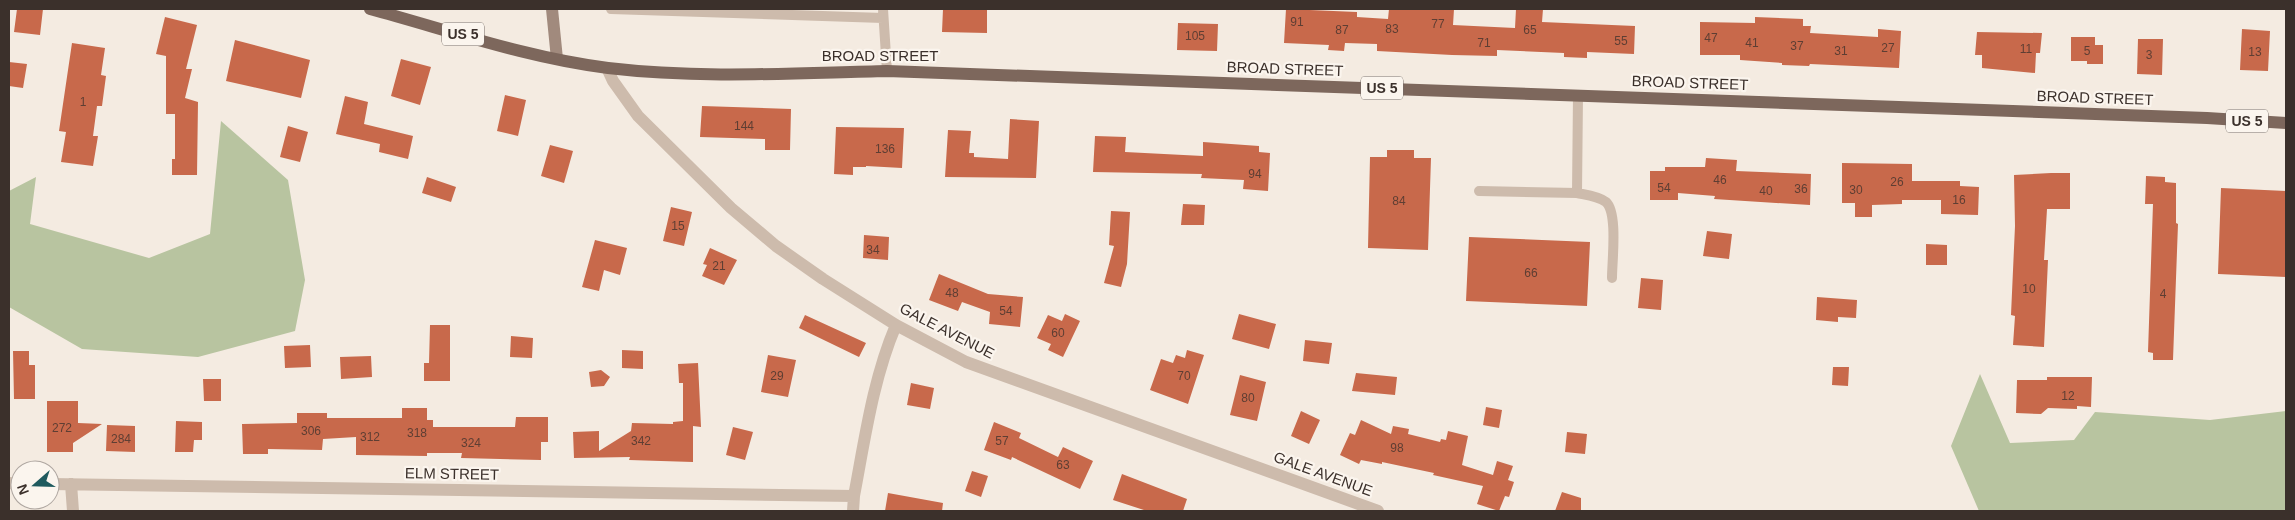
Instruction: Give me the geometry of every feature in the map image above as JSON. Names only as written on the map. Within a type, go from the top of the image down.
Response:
[{"type":"main road","name":"BROAD STREET","points":[[370,9],[558,59],[607,68],[708,75],[887,70],[2207,118],[2286,123]]},
{"type":"main road","points":[[552,9],[558,59]]},
{"type":"street","name":"GALE AVENUE","points":[[607,68],[613,81],[638,116],[731,208],[776,246],[807,268],[896,325],[966,362],[1378,511]]},
{"type":"street","points":[[853,511],[854,496],[883,356],[896,325]]},
{"type":"street","name":"ELM STREET","points":[[60,484],[854,496]]},
{"type":"street","points":[[71,484],[73,511]]},
{"type":"lane","points":[[611,9],[883,14],[887,70]]},
{"type":"lane","points":[[1577,193],[1578,95]]},
{"type":"lane","points":[[1479,191],[1577,193],[1598,197],[1608,203],[1613,214],[1612,278]]},
{"type":"green space","points":[[221,121],[288,180],[305,280],[295,331],[198,357],[82,349],[9,307],[9,191],[36,177],[30,224],[149,258],[210,234]]},
{"type":"green space","points":[[1980,374],[2010,443],[2074,440],[2095,412],[2210,420],[2286,411],[2286,511],[1979,511],[1951,446]]},
{"type":"building","points":[[17,9],[43,9],[40,35],[14,32]]},
{"type":"building","points":[[943,9],[987,9],[987,33],[942,32]]},
{"type":"building","points":[[1286,9],[1357,12],[1357,17],[1388,19],[1389,9],[1454,9],[1453,25],[1515,28],[1516,9],[1543,9],[1542,22],[1635,26],[1634,54],[1587,52],[1587,58],[1564,57],[1564,53],[1497,50],[1497,56],[1452,55],[1377,51],[1377,44],[1345,43],[1344,51],[1328,50],[1329,45],[1284,43]]},
{"type":"building","points":[[165,17],[197,25],[186,69],[192,69],[185,98],[198,102],[197,175],[172,175],[172,159],[175,159],[175,114],[166,114],[166,56],[156,54]]},
{"type":"building","points":[[1755,17],[1803,19],[1803,26],[1811,26],[1810,33],[1878,37],[1878,29],[1901,31],[1899,68],[1810,64],[1809,66],[1782,65],[1782,63],[1740,60],[1740,55],[1700,55],[1700,22],[1755,23]]},
{"type":"building","points":[[1178,23],[1218,24],[1217,51],[1177,50]]},
{"type":"building","points":[[2242,29],[2270,31],[2268,71],[2240,70]]},
{"type":"building","points":[[1977,32],[2042,33],[2040,53],[2036,53],[2035,73],[1982,68],[1982,55],[1975,55]]},
{"type":"building","points":[[2071,37],[2095,37],[2095,45],[2103,45],[2103,64],[2071,61]]},
{"type":"building","points":[[2138,39],[2163,39],[2162,75],[2137,74]]},
{"type":"building","points":[[235,40],[310,60],[301,98],[226,81]]},
{"type":"building","points":[[72,43],[105,48],[101,75],[106,76],[102,106],[97,106],[93,136],[98,136],[93,166],[61,162],[66,132],[59,131]]},
{"type":"building","points":[[401,59],[431,67],[420,105],[391,96]]},
{"type":"building","points":[[9,62],[27,64],[23,88],[9,86]]},
{"type":"building","points":[[505,95],[526,100],[518,136],[497,131]]},
{"type":"building","points":[[345,96],[368,102],[364,124],[413,136],[408,159],[379,152],[380,144],[336,134]]},
{"type":"building","points":[[702,106],[791,109],[790,150],[765,150],[765,139],[700,137]]},
{"type":"building","points":[[1010,119],[1039,121],[1036,178],[945,177],[948,130],[971,131],[969,153],[974,153],[974,157],[1008,159]]},
{"type":"building","points":[[288,126],[308,132],[300,162],[280,157]]},
{"type":"building","points":[[836,127],[904,128],[902,168],[853,167],[853,175],[834,174]]},
{"type":"building","points":[[1095,136],[1126,137],[1125,152],[1203,156],[1203,142],[1259,146],[1259,152],[1270,153],[1268,191],[1243,189],[1244,180],[1201,178],[1202,174],[1093,172]]},
{"type":"building","points":[[550,145],[573,151],[564,183],[541,176]]},
{"type":"building","points":[[1387,150],[1414,150],[1414,158],[1431,158],[1428,250],[1368,248],[1370,157],[1387,157]]},
{"type":"building","points":[[1706,158],[1737,160],[1736,171],[1811,174],[1810,205],[1714,199],[1715,196],[1678,193],[1678,200],[1650,200],[1650,171],[1665,171],[1665,167],[1705,167]]},
{"type":"building","points":[[1842,163],[1912,164],[1912,181],[1960,181],[1960,186],[1979,187],[1978,215],[1941,214],[1941,200],[1902,200],[1902,204],[1872,205],[1872,217],[1855,217],[1855,203],[1842,203]]},
{"type":"building","points":[[2070,173],[2070,209],[2047,209],[2044,260],[2048,260],[2044,347],[2013,345],[2015,316],[2011,315],[2015,226],[2014,175]]},
{"type":"building","points":[[2146,176],[2165,177],[2165,182],[2176,183],[2176,223],[2178,224],[2173,360],[2153,360],[2153,353],[2148,352],[2153,204],[2145,204]]},
{"type":"building","points":[[427,177],[456,187],[451,202],[422,193]]},
{"type":"building","points":[[2221,188],[2286,191],[2286,277],[2218,274]]},
{"type":"building","points":[[1183,204],[1205,205],[1204,225],[1181,225]]},
{"type":"building","points":[[671,207],[692,212],[684,246],[663,241]]},
{"type":"building","points":[[1111,211],[1130,212],[1127,264],[1121,287],[1104,283],[1114,246],[1109,245]]},
{"type":"building","points":[[1707,231],[1732,234],[1729,259],[1703,256]]},
{"type":"building","points":[[864,235],[889,237],[888,260],[863,258]]},
{"type":"building","points":[[1469,237],[1590,242],[1587,306],[1466,301]]},
{"type":"building","points":[[595,240],[627,248],[620,275],[604,270],[599,291],[582,287]]},
{"type":"building","points":[[1926,244],[1947,245],[1947,265],[1926,265]]},
{"type":"building","points":[[710,248],[737,260],[724,285],[702,276],[707,265],[703,264]]},
{"type":"building","points":[[939,274],[988,294],[1023,297],[1020,327],[989,324],[990,312],[962,302],[958,311],[929,300]]},
{"type":"building","points":[[1641,278],[1663,280],[1661,310],[1638,308]]},
{"type":"building","points":[[1817,297],[1857,300],[1856,318],[1838,317],[1838,322],[1816,320]]},
{"type":"building","points":[[1065,314],[1080,321],[1063,357],[1048,350],[1051,344],[1037,338],[1048,315],[1062,321]]},
{"type":"building","points":[[1239,314],[1276,324],[1269,349],[1232,339]]},
{"type":"building","points":[[805,315],[866,343],[859,357],[799,328]]},
{"type":"building","points":[[430,325],[450,325],[450,381],[424,381],[424,363],[429,363]]},
{"type":"building","points":[[511,336],[533,338],[532,358],[510,357]]},
{"type":"building","points":[[1305,340],[1332,343],[1329,364],[1303,361]]},
{"type":"building","points":[[310,345],[311,367],[285,368],[284,346]]},
{"type":"building","points":[[622,350],[643,351],[643,369],[622,368]]},
{"type":"building","points":[[1187,350],[1204,355],[1188,404],[1150,390],[1161,359],[1173,363],[1176,355],[1185,358]]},
{"type":"building","points":[[13,351],[29,351],[29,365],[35,365],[35,399],[14,399]]},
{"type":"building","points":[[768,355],[796,360],[788,397],[761,392]]},
{"type":"building","points":[[371,356],[372,377],[341,379],[340,357]]},
{"type":"building","points":[[698,363],[701,427],[693,426],[693,462],[629,460],[630,457],[574,458],[573,432],[599,431],[599,451],[631,431],[632,423],[673,424],[673,422],[683,421],[683,383],[679,383],[678,364]]},
{"type":"building","points":[[1833,367],[1849,367],[1848,386],[1832,385]]},
{"type":"building","points":[[601,370],[610,377],[604,386],[591,387],[589,372]]},
{"type":"building","points":[[1356,373],[1397,377],[1395,395],[1352,391]]},
{"type":"building","points":[[1240,375],[1266,382],[1257,421],[1230,415]]},
{"type":"building","points":[[2047,377],[2092,377],[2091,407],[2077,406],[2077,409],[2048,408],[2041,414],[2016,413],[2017,380],[2047,380]]},
{"type":"building","points":[[203,379],[221,379],[221,401],[204,401]]},
{"type":"building","points":[[911,383],[934,388],[930,409],[907,405]]},
{"type":"building","points":[[47,401],[78,401],[78,423],[102,424],[73,443],[73,452],[47,452]]},
{"type":"building","points":[[1486,407],[1502,410],[1499,428],[1483,425]]},
{"type":"building","points":[[402,408],[427,408],[427,420],[433,420],[433,427],[515,427],[516,417],[548,417],[548,442],[541,442],[541,460],[461,458],[462,453],[427,453],[427,456],[356,455],[356,437],[323,439],[322,450],[268,449],[268,454],[243,454],[242,424],[297,423],[297,413],[327,413],[327,418],[402,418]]},
{"type":"building","points":[[1301,411],[1320,420],[1309,444],[1291,436]]},
{"type":"building","points":[[1361,420],[1391,434],[1393,426],[1409,429],[1408,434],[1440,442],[1441,439],[1446,440],[1448,431],[1468,436],[1462,465],[1493,475],[1497,461],[1513,466],[1508,480],[1514,482],[1509,497],[1505,496],[1499,511],[1477,504],[1483,486],[1382,462],[1382,464],[1361,460],[1359,464],[1340,455],[1350,433],[1355,435]]},
{"type":"building","points":[[176,421],[202,422],[202,440],[194,440],[193,452],[175,452]]},
{"type":"building","points":[[994,422],[1021,433],[1019,438],[1058,457],[1063,447],[1093,461],[1080,489],[1012,457],[1011,460],[984,450]]},
{"type":"building","points":[[107,425],[135,426],[135,452],[106,451]]},
{"type":"building","points":[[733,427],[753,432],[745,460],[726,455]]},
{"type":"building","points":[[1567,432],[1587,434],[1585,454],[1565,452]]},
{"type":"building","points":[[972,471],[988,476],[981,497],[965,491]]},
{"type":"building","points":[[1122,474],[1187,499],[1183,511],[1147,511],[1113,500]]},
{"type":"building","points":[[1562,492],[1581,498],[1581,511],[1555,511]]},
{"type":"building","points":[[888,493],[943,503],[942,511],[885,511]]}]
